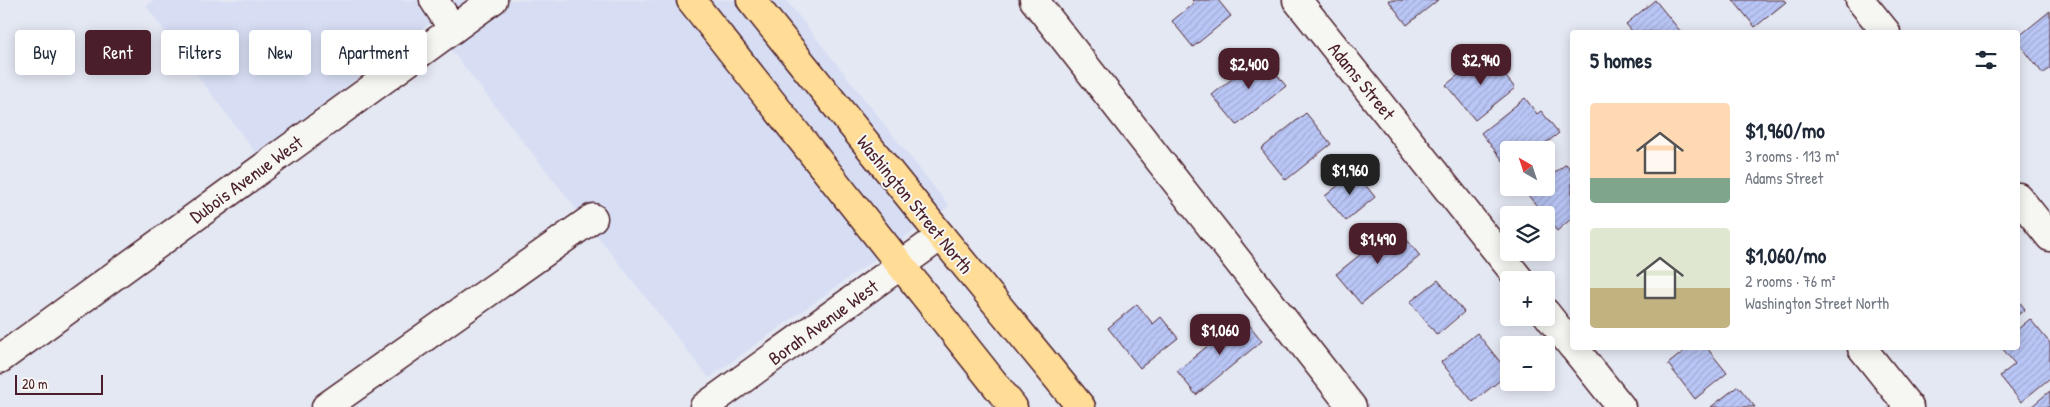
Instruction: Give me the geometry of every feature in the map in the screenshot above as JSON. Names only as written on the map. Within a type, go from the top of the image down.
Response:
[{"type":"main road","points":[[691,0],[1012,407]]},
{"type":"main road","name":"Washington Street North","points":[[751,0],[1081,407]]},
{"type":"street","points":[[434,0],[453,29]]},
{"type":"street","name":"Dubois Avenue West","points":[[0,359],[492,0]]},
{"type":"street","points":[[1034,0],[1352,407]]},
{"type":"street","name":"Adams Street","points":[[1297,0],[1513,271]]},
{"type":"street","points":[[1860,0],[1884,30]]},
{"type":"street","points":[[2020,200],[2050,237]]},
{"type":"street","points":[[326,407],[593,218]]},
{"type":"street","name":"Borah Avenue West","points":[[704,407],[941,236]]},
{"type":"street","points":[[1555,324],[1570,343]]},
{"type":"street","points":[[1575,350],[1621,407]]},
{"type":"street","points":[[1864,350],[1909,407]]},
{"type":"shaded area","points":[[154,0],[786,0],[949,206],[709,378],[430,23],[421,30],[321,30],[321,75],[362,75],[257,155],[197,75],[239,75],[239,30],[164,30],[146,6]]},
{"type":"building","points":[[1192,0],[1218,0],[1231,16],[1193,47],[1172,21],[1194,3]]},
{"type":"building","points":[[1388,0],[1438,0],[1407,25]]},
{"type":"building","points":[[1655,0],[1679,30],[1631,30],[1626,24]]},
{"type":"building","points":[[1733,0],[1784,0],[1786,2],[1755,27]]},
{"type":"building","points":[[2050,11],[2050,68],[2043,74],[2020,45],[2020,35]]},
{"type":"building","points":[[1486,52],[1515,88],[1475,120],[1446,85]]},
{"type":"building","points":[[1261,55],[1286,86],[1237,125],[1212,95]]},
{"type":"building","points":[[1525,98],[1537,114],[1541,111],[1559,133],[1549,141],[1500,141],[1500,157],[1481,133]]},
{"type":"building","points":[[1306,113],[1331,144],[1286,180],[1261,149]]},
{"type":"building","points":[[1566,164],[1570,169],[1570,220],[1557,231],[1555,229],[1555,206],[1537,206],[1529,196],[1555,196],[1555,173]]},
{"type":"building","points":[[1355,172],[1375,197],[1346,221],[1325,196]]},
{"type":"building","points":[[1396,226],[1420,256],[1361,304],[1336,274]]},
{"type":"building","points":[[1438,280],[1464,312],[1437,335],[1410,302]]},
{"type":"building","points":[[2020,303],[2025,309],[2020,313]]},
{"type":"building","points":[[1137,304],[1153,324],[1161,317],[1178,338],[1140,368],[1108,328]]},
{"type":"building","points":[[1243,317],[1262,341],[1196,395],[1177,371]]},
{"type":"building","points":[[2030,319],[2050,343],[2050,378],[2021,402],[2000,376],[2015,364],[2004,350],[2020,350],[2020,327]]},
{"type":"building","points":[[1477,333],[1500,362],[1500,380],[1473,402],[1441,362]]},
{"type":"building","points":[[1686,350],[1709,350],[1727,373],[1695,399],[1668,364]]},
{"type":"building","points":[[1738,386],[1755,407],[1711,407]]},
{"type":"building","points":[[2050,391],[2050,407],[2031,407]]}]
